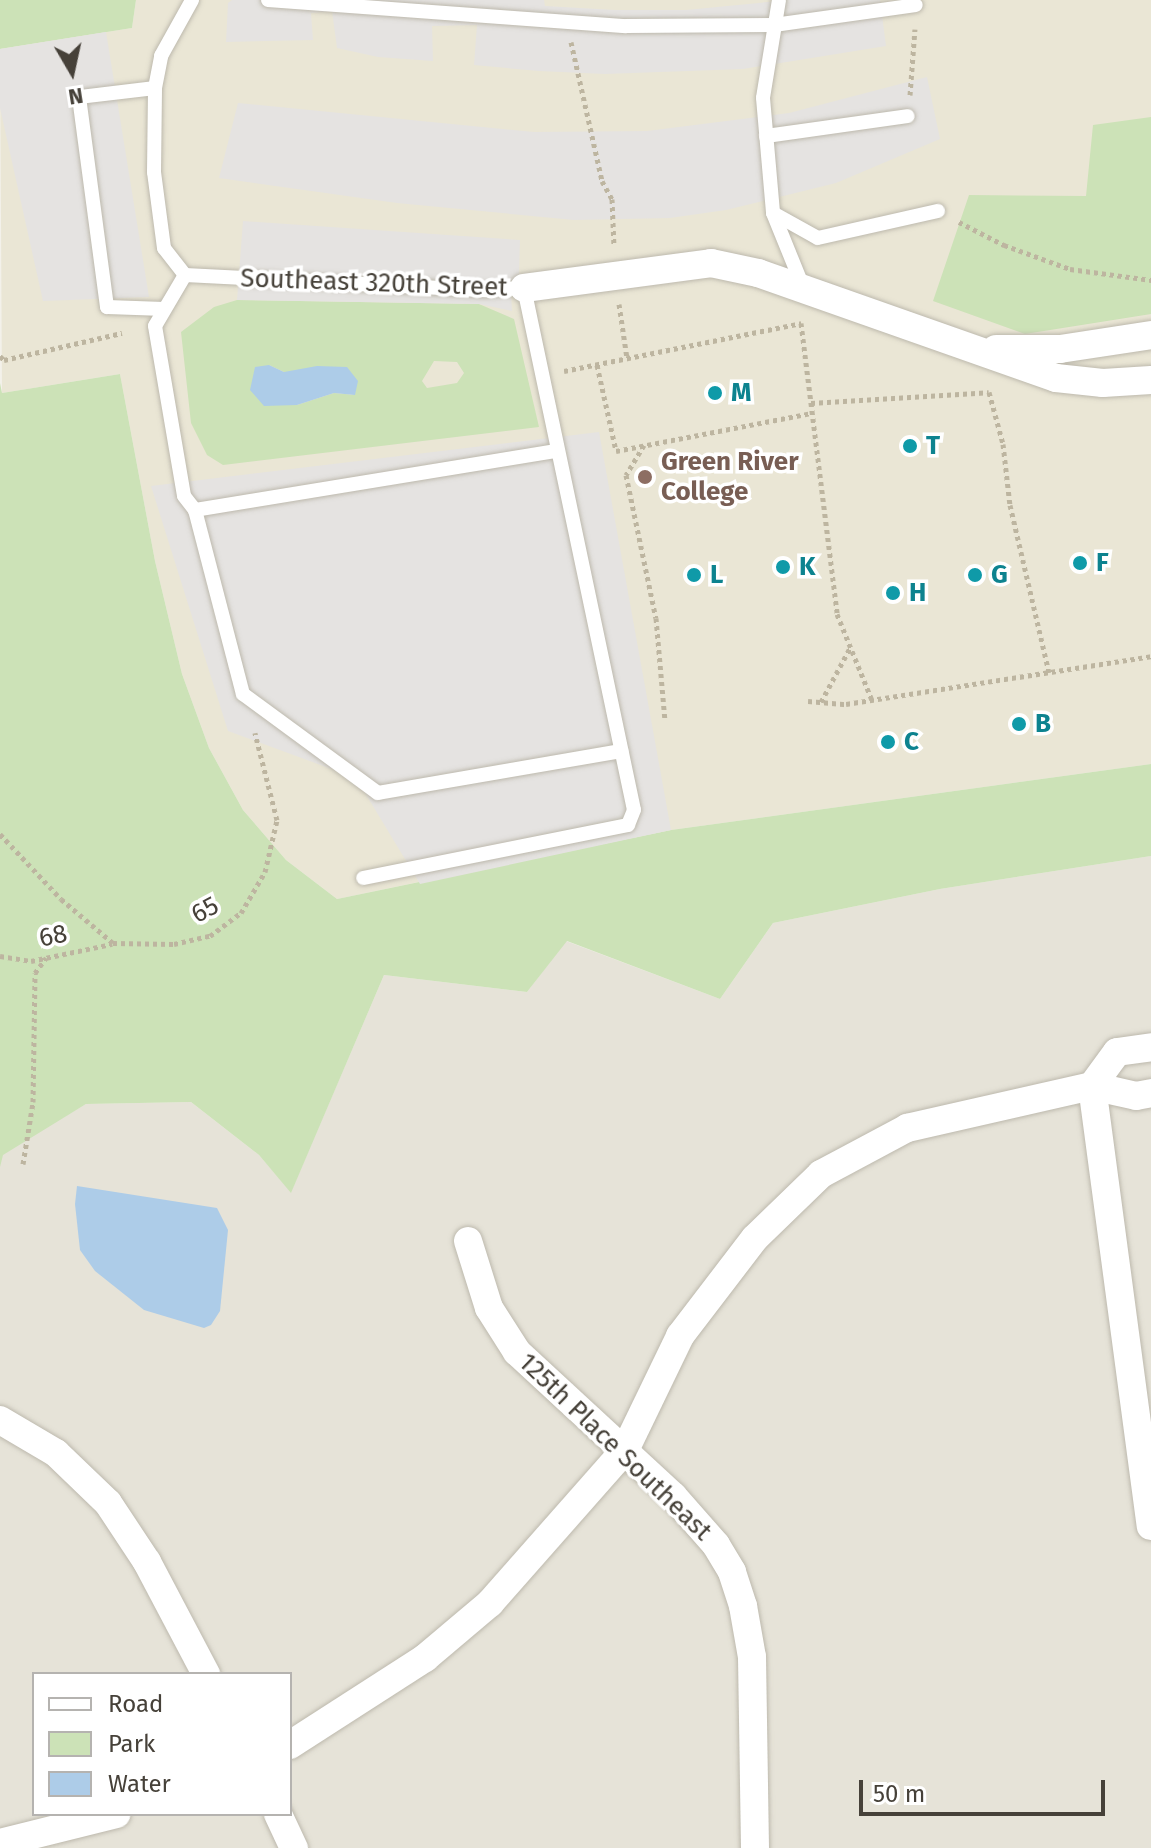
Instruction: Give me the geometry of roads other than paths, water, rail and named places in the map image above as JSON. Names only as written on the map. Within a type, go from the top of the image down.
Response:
[{"type":"street","name":"Southeast 320th Street","points":[[524,288],[711,263],[758,273],[1056,378],[1103,383],[1151,380]]},
{"type":"street","name":"Southeast 320th Street","points":[[979,349],[1060,349],[1151,335]]},
{"type":"street","points":[[1151,1047],[1117,1052],[1092,1086],[1151,1526]]},
{"type":"street","points":[[292,1744],[425,1658],[490,1603],[625,1450],[680,1336],[755,1238],[821,1174],[907,1128],[1092,1086],[1136,1096],[1151,1093]]},
{"type":"street","name":"125th Place Southeast","points":[[468,1241],[489,1308],[517,1352],[625,1450],[710,1537],[724,1557],[739,1592],[753,1668],[755,1848]]},
{"type":"street","points":[[0,1420],[56,1453],[108,1503],[147,1562],[205,1672]]},
{"type":"street","points":[[0,1843],[108,1816]]},
{"type":"street","points":[[279,1816],[294,1848]]},
{"type":"lane","points":[[192,0],[161,56],[155,88],[154,172],[164,248],[185,275],[155,326],[184,496],[195,510],[243,694],[378,793],[621,751]]},
{"type":"lane","points":[[268,0],[626,26],[774,25],[916,5]]},
{"type":"lane","points":[[779,0],[763,98],[766,136],[773,213],[804,291]]},
{"type":"lane","points":[[155,88],[79,97],[107,307],[164,309]]},
{"type":"lane","points":[[766,136],[908,116]]},
{"type":"lane","points":[[773,213],[818,238],[938,211]]},
{"type":"lane","name":"Southeast 320th Street","points":[[185,275],[486,290],[524,288]]},
{"type":"lane","points":[[363,878],[628,825],[634,810],[524,288]]},
{"type":"lane","points":[[195,510],[557,451]]},
{"type":"water","points":[[269,365],[284,372],[317,366],[347,367],[358,381],[355,395],[334,393],[297,405],[264,406],[250,390],[255,367]]},
{"type":"water","points":[[77,1186],[217,1208],[228,1230],[220,1311],[211,1325],[204,1328],[144,1310],[95,1271],[80,1250],[75,1204]]},
{"type":"place","name":"M","points":[[715,393]]},
{"type":"place","name":"T","points":[[910,446]]},
{"type":"place","name":"Green River College","points":[[645,477]]},
{"type":"place","name":"F","points":[[1080,563]]},
{"type":"place","name":"K","points":[[783,567]]},
{"type":"place","name":"L","points":[[694,575]]},
{"type":"place","name":"G","points":[[975,575]]},
{"type":"place","name":"H","points":[[893,593]]},
{"type":"place","name":"B","points":[[1019,724]]},
{"type":"place","name":"C","points":[[888,742]]}]
